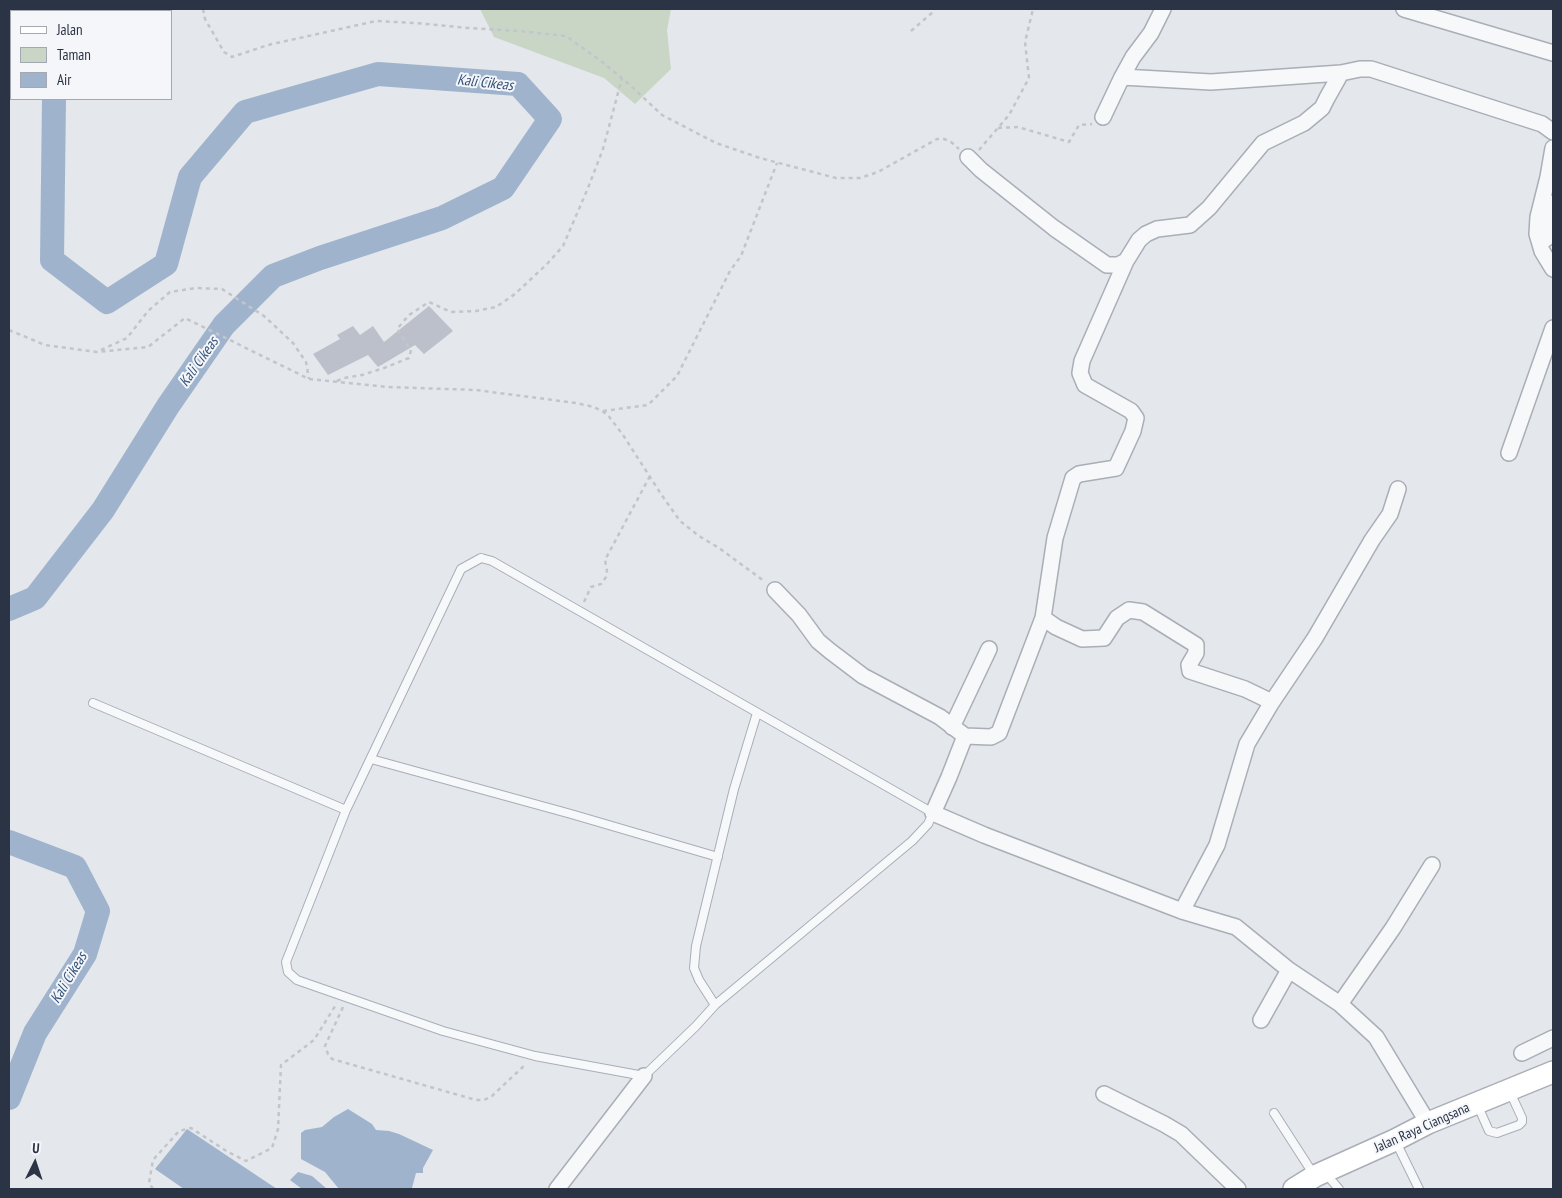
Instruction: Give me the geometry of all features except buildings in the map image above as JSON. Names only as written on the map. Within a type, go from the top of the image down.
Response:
[{"type":"main road","name":"Jalan Raya Ciangsana","points":[[1294,1189],[1320,1174],[1428,1123],[1553,1072]]},
{"type":"street","points":[[1103,117],[1133,57],[1152,33],[1163,9]]},
{"type":"street","points":[[1404,9],[1553,53]]},
{"type":"street","points":[[1122,77],[1211,82],[1341,73],[1360,68],[1371,69],[1542,124],[1553,132]]},
{"type":"street","points":[[775,590],[799,616],[818,641],[863,676],[940,717],[958,731],[991,737],[999,733],[1043,618],[1055,538],[1073,478],[1079,474],[1116,468],[1134,431],[1136,418],[1131,411],[1085,385],[1080,373],[1082,361],[1126,261],[1139,240],[1146,234],[1157,229],[1190,225],[1209,208],[1262,143],[1304,123],[1322,108],[1341,73]]},
{"type":"street","points":[[1553,148],[1538,217],[1537,234],[1542,251],[1553,269]]},
{"type":"street","points":[[968,157],[981,170],[1054,228],[1107,265],[1118,265],[1126,261]]},
{"type":"street","points":[[1553,203],[1546,227],[1546,242],[1553,251]]},
{"type":"street","points":[[1509,453],[1553,328]]},
{"type":"street","points":[[1182,911],[1218,845],[1247,744],[1272,702],[1315,638],[1372,540],[1390,514],[1398,488]]},
{"type":"street","points":[[1043,618],[1056,627],[1082,639],[1104,638],[1117,618],[1129,610],[1143,612],[1196,645],[1196,654],[1189,665],[1190,671],[1245,689],[1272,702]]},
{"type":"street","points":[[989,649],[958,731],[949,777],[932,813],[1182,911],[1236,927],[1289,970],[1340,1004],[1376,1037],[1428,1123]]},
{"type":"street","points":[[1340,1004],[1393,928],[1432,865]]},
{"type":"street","points":[[1261,1020],[1289,970]]},
{"type":"street","points":[[1522,1053],[1553,1038]]},
{"type":"street","points":[[557,1189],[644,1076]]},
{"type":"street","points":[[1104,1094],[1180,1134],[1238,1189]]},
{"type":"lane","points":[[480,558],[492,561],[579,611],[932,813],[928,824],[912,841],[715,1005],[644,1076],[535,1056],[442,1031],[297,980],[288,972],[286,962],[346,810],[461,569],[480,558]]},
{"type":"lane","points":[[93,702],[346,810]]},
{"type":"lane","points":[[715,1005],[699,980],[694,968],[696,946],[734,789],[757,713]]},
{"type":"lane","points":[[371,759],[718,857]]},
{"type":"lane","points":[[1476,1103],[1489,1131],[1497,1133],[1519,1125],[1522,1122],[1522,1118],[1509,1090]]},
{"type":"lane","points":[[1274,1113],[1320,1174],[1339,1189]]},
{"type":"lane","points":[[1395,1140],[1419,1189]]},
{"type":"path","points":[[203,9],[205,19],[224,52],[232,57],[268,45],[376,21],[566,36],[622,78],[662,115],[716,143],[836,178],[860,178],[878,172],[937,139],[951,142],[968,157],[981,149],[1009,115],[1029,78],[1025,42],[1033,9]]},
{"type":"path","points":[[911,31],[935,9]]},
{"type":"path","points":[[335,382],[384,368],[408,358],[411,350],[397,329],[409,314],[429,302],[450,312],[496,308],[532,279],[563,246],[603,149],[622,78]]},
{"type":"path","points":[[998,128],[1018,127],[1069,142],[1079,125],[1095,123],[1103,117]]},
{"type":"path","points":[[602,411],[648,405],[677,376],[730,271],[741,256],[777,162]]},
{"type":"path","points":[[97,352],[127,338],[148,311],[170,292],[196,288],[222,289],[264,316],[293,343],[306,362],[309,379]]},
{"type":"path","points":[[9,330],[45,345],[97,352],[148,347],[185,318],[309,379],[388,387],[476,390],[586,404],[607,414],[680,520],[699,536],[750,570],[775,590]]},
{"type":"path","points":[[579,611],[592,587],[602,584],[606,577],[605,560],[650,476]]},
{"type":"path","points":[[344,997],[325,1046],[332,1059],[476,1100],[484,1100],[492,1096],[535,1056]]},
{"type":"path","points":[[153,1189],[149,1183],[153,1160],[179,1131],[191,1128],[228,1152],[246,1161],[272,1148],[278,1129],[281,1065],[314,1040],[344,997]]},
{"type":"green space","points":[[480,9],[671,9],[667,30],[671,69],[635,104],[604,78],[494,37]]},
{"type":"water","points":[[348,1109],[372,1124],[376,1130],[399,1134],[433,1150],[423,1168],[423,1173],[416,1173],[412,1188],[339,1189],[325,1172],[301,1159],[301,1133],[305,1130],[322,1127]]},
{"type":"water","points":[[187,1129],[277,1189],[184,1189],[155,1169]]},
{"type":"water","points":[[298,1172],[312,1176],[327,1189],[302,1189],[290,1180]]},
{"type":"waterway","name":"Kali Cikeas","points":[[9,609],[35,598],[103,510],[168,406],[224,325],[273,276],[320,258],[442,218],[503,188],[550,119],[518,84],[378,74],[245,112],[190,177],[166,264],[107,302],[52,260],[54,100]]},
{"type":"waterway","name":"Kali Cikeas","points":[[9,842],[75,867],[98,911],[85,954],[35,1033],[9,1098]]}]
